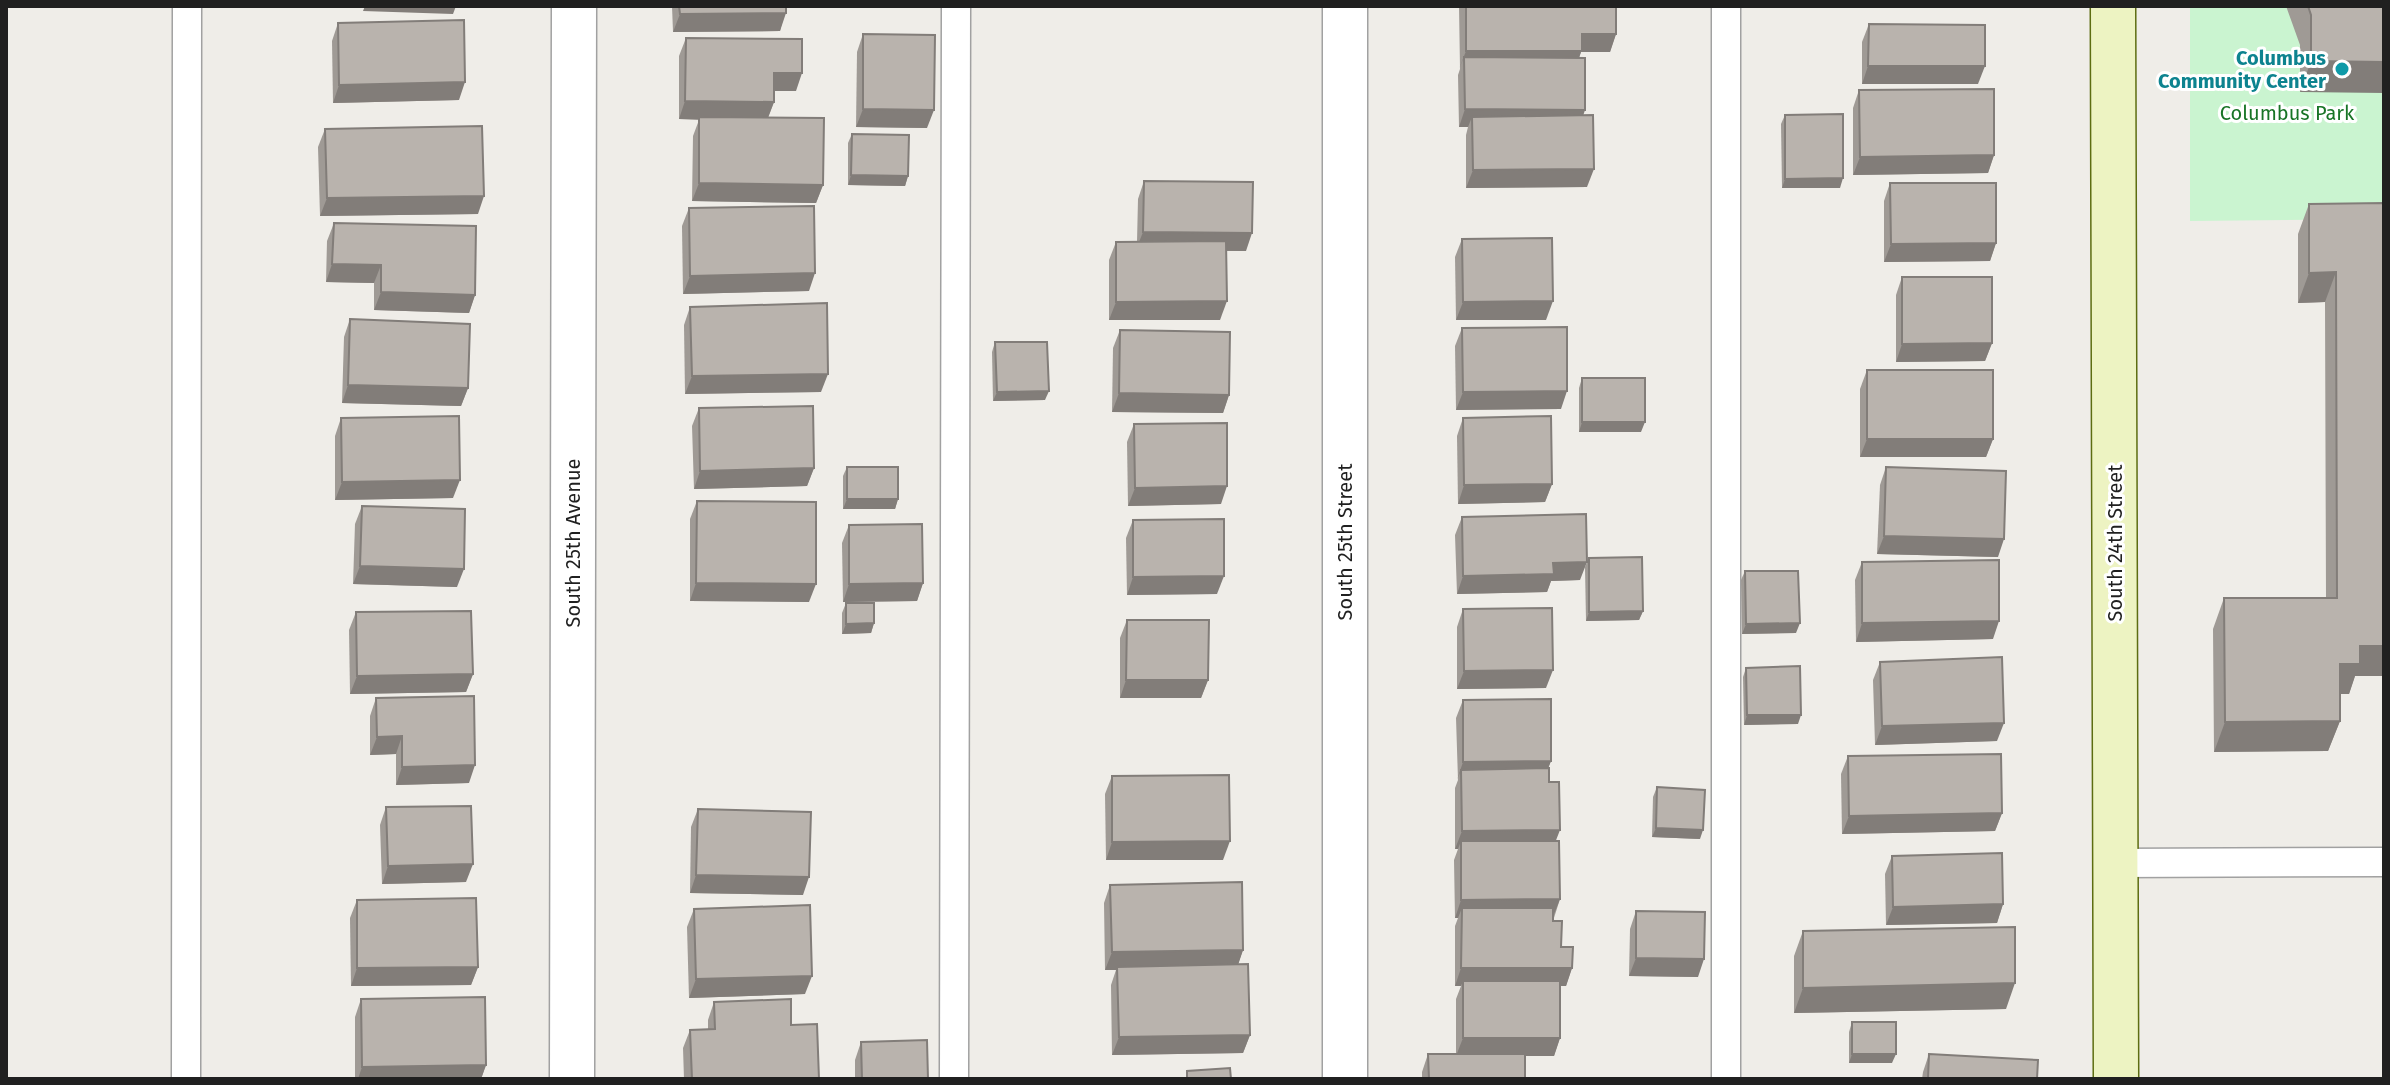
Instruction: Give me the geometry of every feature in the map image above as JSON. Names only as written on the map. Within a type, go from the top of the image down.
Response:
[{"type":"main road","name":"South 24th Street","points":[[2113,6],[2116,1079]]},
{"type":"street","name":"South 25th Avenue","points":[[572,1079],[574,6]]},
{"type":"street","name":"South 25th Street","points":[[1345,6],[1345,1079]]},
{"type":"lane","points":[[186,1079],[187,6]]},
{"type":"lane","points":[[954,1079],[956,6]]},
{"type":"lane","points":[[1726,6],[1726,1079]]},
{"type":"lane","points":[[2116,863],[2384,862]]},
{"type":"green space","name":"Columbus Park","points":[[2190,6],[2384,6],[2384,219],[2190,221]]},
{"type":"building","points":[[679,6],[786,6],[786,13],[680,14]]},
{"type":"building","points":[[1466,6],[1616,6],[1616,34],[1582,34],[1582,51],[1466,51]]},
{"type":"building","points":[[2308,6],[2384,6],[2384,62],[2311,61],[2311,15]]},
{"type":"building","points":[[464,20],[465,82],[339,85],[338,23]]},
{"type":"building","points":[[1869,24],[1985,25],[1985,66],[1868,66]]},
{"type":"building","points":[[863,34],[935,35],[934,110],[863,109]]},
{"type":"building","points":[[686,38],[802,39],[802,73],[774,73],[774,102],[685,101]]},
{"type":"building","points":[[1464,57],[1585,58],[1585,110],[1465,109]]},
{"type":"building","points":[[1994,89],[1994,155],[1860,157],[1859,90]]},
{"type":"building","points":[[1843,114],[1843,178],[1785,179],[1785,115]]},
{"type":"building","points":[[1593,115],[1594,169],[1473,170],[1472,117]]},
{"type":"building","points":[[699,117],[824,118],[823,185],[699,183]]},
{"type":"building","points":[[482,126],[484,196],[327,198],[325,129]]},
{"type":"building","points":[[852,134],[909,135],[908,176],[851,175]]},
{"type":"building","points":[[1144,181],[1253,182],[1252,233],[1143,232]]},
{"type":"building","points":[[1890,183],[1996,183],[1996,243],[1891,244]]},
{"type":"building","points":[[2384,203],[2384,646],[2360,646],[2360,664],[2340,664],[2340,721],[2225,722],[2224,598],[2337,598],[2336,272],[2309,273],[2309,204]]},
{"type":"building","points":[[814,206],[815,273],[690,276],[689,208]]},
{"type":"building","points":[[334,223],[476,226],[475,295],[381,292],[381,265],[332,264]]},
{"type":"building","points":[[1552,238],[1553,301],[1463,302],[1462,239]]},
{"type":"building","points":[[1226,241],[1227,301],[1116,302],[1116,242]]},
{"type":"building","points":[[1902,277],[1992,277],[1992,343],[1902,344]]},
{"type":"building","points":[[827,303],[828,374],[692,376],[690,307]]},
{"type":"building","points":[[350,319],[470,324],[468,388],[348,385]]},
{"type":"building","points":[[1567,327],[1567,391],[1463,392],[1462,328]]},
{"type":"building","points":[[1120,330],[1230,332],[1229,395],[1119,393]]},
{"type":"building","points":[[995,342],[1047,342],[1049,391],[997,392]]},
{"type":"building","points":[[1867,370],[1993,370],[1993,439],[1867,439]]},
{"type":"building","points":[[1582,378],[1645,378],[1645,422],[1582,422]]},
{"type":"building","points":[[813,406],[814,468],[700,471],[699,408]]},
{"type":"building","points":[[459,416],[460,480],[342,482],[341,418]]},
{"type":"building","points":[[1551,416],[1552,484],[1464,485],[1463,418]]},
{"type":"building","points":[[1227,423],[1227,486],[1135,488],[1134,424]]},
{"type":"building","points":[[847,467],[898,467],[898,499],[847,499]]},
{"type":"building","points":[[1886,467],[2006,471],[2004,539],[1884,536]]},
{"type":"building","points":[[697,501],[816,502],[816,584],[696,583]]},
{"type":"building","points":[[362,506],[465,509],[464,569],[360,566]]},
{"type":"building","points":[[1586,514],[1587,562],[1553,563],[1554,574],[1463,576],[1462,517]]},
{"type":"building","points":[[1224,519],[1224,576],[1133,577],[1133,520]]},
{"type":"building","points":[[922,524],[923,583],[849,584],[849,525]]},
{"type":"building","points":[[1642,557],[1643,611],[1589,612],[1589,558]]},
{"type":"building","points":[[1999,560],[1999,621],[1862,623],[1862,562]]},
{"type":"building","points":[[1745,571],[1798,571],[1800,623],[1746,624]]},
{"type":"building","points":[[846,603],[874,603],[874,623],[846,624]]},
{"type":"building","points":[[1552,608],[1553,670],[1464,671],[1463,609]]},
{"type":"building","points":[[471,611],[473,674],[357,676],[356,612]]},
{"type":"building","points":[[1127,620],[1209,620],[1208,680],[1126,680]]},
{"type":"building","points":[[2002,657],[2004,723],[1882,726],[1880,662]]},
{"type":"building","points":[[1800,666],[1801,715],[1747,715],[1746,668]]},
{"type":"building","points":[[474,696],[475,765],[402,767],[402,736],[377,737],[376,698]]},
{"type":"building","points":[[1551,699],[1551,761],[1463,762],[1463,700]]},
{"type":"building","points":[[2001,754],[2002,813],[1849,816],[1848,756]]},
{"type":"building","points":[[1549,768],[1549,782],[1559,782],[1560,830],[1462,831],[1461,770]]},
{"type":"building","points":[[1229,775],[1230,841],[1112,842],[1112,776]]},
{"type":"building","points":[[1657,787],[1705,790],[1703,830],[1656,828]]},
{"type":"building","points":[[471,806],[473,864],[388,866],[386,807]]},
{"type":"building","points":[[698,809],[811,812],[809,877],[696,875]]},
{"type":"building","points":[[1461,841],[1559,841],[1560,899],[1461,900]]},
{"type":"building","points":[[2002,853],[2003,904],[1893,907],[1892,856]]},
{"type":"building","points":[[1242,882],[1243,950],[1112,952],[1110,885]]},
{"type":"building","points":[[476,898],[478,967],[357,968],[357,900]]},
{"type":"building","points":[[810,905],[812,976],[696,979],[694,909]]},
{"type":"building","points":[[1462,908],[1553,908],[1553,921],[1562,921],[1561,947],[1573,947],[1572,968],[1461,968]]},
{"type":"building","points":[[1636,911],[1705,912],[1704,959],[1636,958]]},
{"type":"building","points":[[2015,927],[2015,983],[1803,988],[1803,931]]},
{"type":"building","points":[[1248,964],[1250,1035],[1119,1037],[1117,967]]},
{"type":"building","points":[[1463,981],[1560,981],[1560,1038],[1463,1038]]},
{"type":"building","points":[[485,997],[486,1065],[362,1067],[361,999]]},
{"type":"building","points":[[791,999],[791,1025],[817,1024],[819,1079],[692,1079],[690,1030],[715,1029],[714,1002]]},
{"type":"building","points":[[1852,1022],[1896,1022],[1896,1054],[1852,1054]]},
{"type":"building","points":[[927,1040],[928,1079],[862,1079],[861,1042]]},
{"type":"building","points":[[1428,1054],[1525,1054],[1525,1079],[1429,1079]]},
{"type":"building","points":[[1929,1054],[2038,1060],[2037,1079],[1928,1079]]},
{"type":"building","points":[[1230,1068],[1231,1079],[1187,1079],[1187,1071]]},
{"type":"place","name":"Columbus Community Center","points":[[2342,69]]}]
